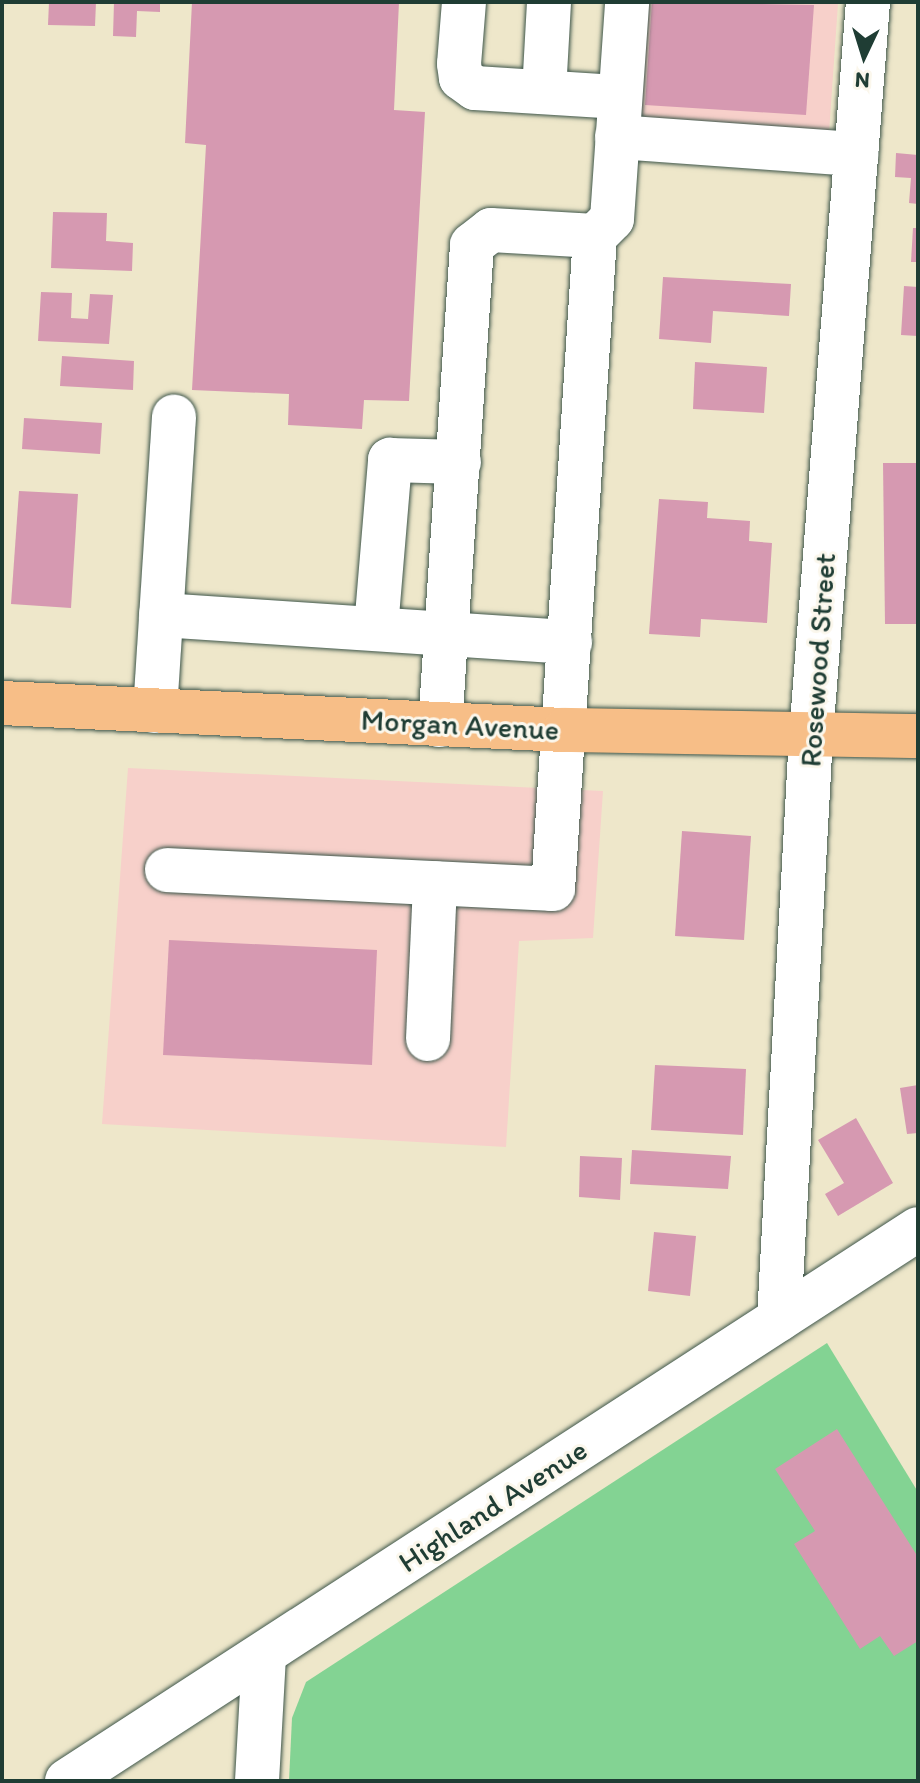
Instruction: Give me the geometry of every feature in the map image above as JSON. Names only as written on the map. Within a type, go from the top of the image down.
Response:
[{"type":"main road","name":"Morgan Avenue","points":[[2,703],[565,730],[918,736]]},
{"type":"street","points":[[464,2],[461,78],[475,88],[544,92],[618,117],[856,154]]},
{"type":"street","points":[[544,92],[549,2]]},
{"type":"street","points":[[167,870],[553,889],[595,236],[612,219],[627,2]]},
{"type":"street","name":"Rosewood Street","points":[[779,1319],[811,736],[868,2]]},
{"type":"street","points":[[440,725],[478,235],[595,236]]},
{"type":"street","points":[[155,711],[174,417]]},
{"type":"street","points":[[376,628],[390,460],[459,462]]},
{"type":"street","points":[[161,615],[570,642]]},
{"type":"street","points":[[428,1039],[435,883]]},
{"type":"street","name":"Highland Avenue","points":[[67,1781],[918,1229]]},
{"type":"street","points":[[257,1781],[264,1656]]},
{"type":"shaded area","points":[[648,2],[838,3],[829,133],[640,120]]},
{"type":"shaded area","points":[[128,768],[603,791],[593,938],[519,941],[506,1147],[102,1124]]},
{"type":"green space","points":[[827,1343],[918,1492],[918,1781],[289,1781],[292,1718],[306,1682]]},
{"type":"building","points":[[49,2],[96,2],[95,26],[48,25]]},
{"type":"building","points":[[114,2],[160,2],[160,12],[137,11],[136,37],[113,36]]},
{"type":"building","points":[[192,2],[399,2],[394,110],[425,112],[409,401],[364,400],[362,429],[288,425],[289,394],[192,390],[206,145],[185,143]]},
{"type":"building","points":[[652,2],[814,5],[806,115],[645,105]]},
{"type":"building","points":[[896,153],[918,155],[918,204],[909,203],[911,178],[895,177]]},
{"type":"building","points":[[53,212],[107,213],[106,241],[133,243],[132,271],[51,268]]},
{"type":"building","points":[[913,228],[918,228],[918,262],[911,262]]},
{"type":"building","points":[[663,277],[791,284],[789,316],[713,311],[711,343],[659,339]]},
{"type":"building","points":[[904,286],[918,287],[918,336],[901,335]]},
{"type":"building","points":[[41,292],[72,293],[71,318],[88,319],[90,294],[113,295],[109,344],[38,341]]},
{"type":"building","points":[[62,356],[134,361],[133,390],[60,386]]},
{"type":"building","points":[[695,362],[767,367],[764,413],[693,409]]},
{"type":"building","points":[[24,418],[102,423],[100,454],[22,449]]},
{"type":"building","points":[[883,463],[918,463],[918,624],[885,624]]},
{"type":"building","points":[[19,491],[78,494],[71,608],[11,604]]},
{"type":"building","points":[[659,499],[708,502],[707,518],[750,521],[749,541],[772,543],[767,623],[701,619],[700,637],[649,634]]},
{"type":"building","points":[[682,831],[751,836],[744,940],[675,936]]},
{"type":"building","points":[[169,940],[377,950],[372,1065],[163,1055]]},
{"type":"building","points":[[655,1065],[746,1069],[743,1135],[651,1130]]},
{"type":"building","points":[[918,1085],[918,1133],[907,1134],[900,1088]]},
{"type":"building","points":[[856,1118],[893,1183],[838,1216],[825,1194],[844,1183],[818,1140]]},
{"type":"building","points":[[632,1150],[731,1156],[728,1189],[630,1184]]},
{"type":"building","points":[[580,1156],[622,1158],[620,1200],[579,1197]]},
{"type":"building","points":[[654,1232],[696,1236],[690,1296],[648,1291]]},
{"type":"building","points":[[837,1429],[918,1557],[918,1641],[894,1656],[880,1636],[860,1649],[794,1544],[815,1531],[775,1469]]}]
